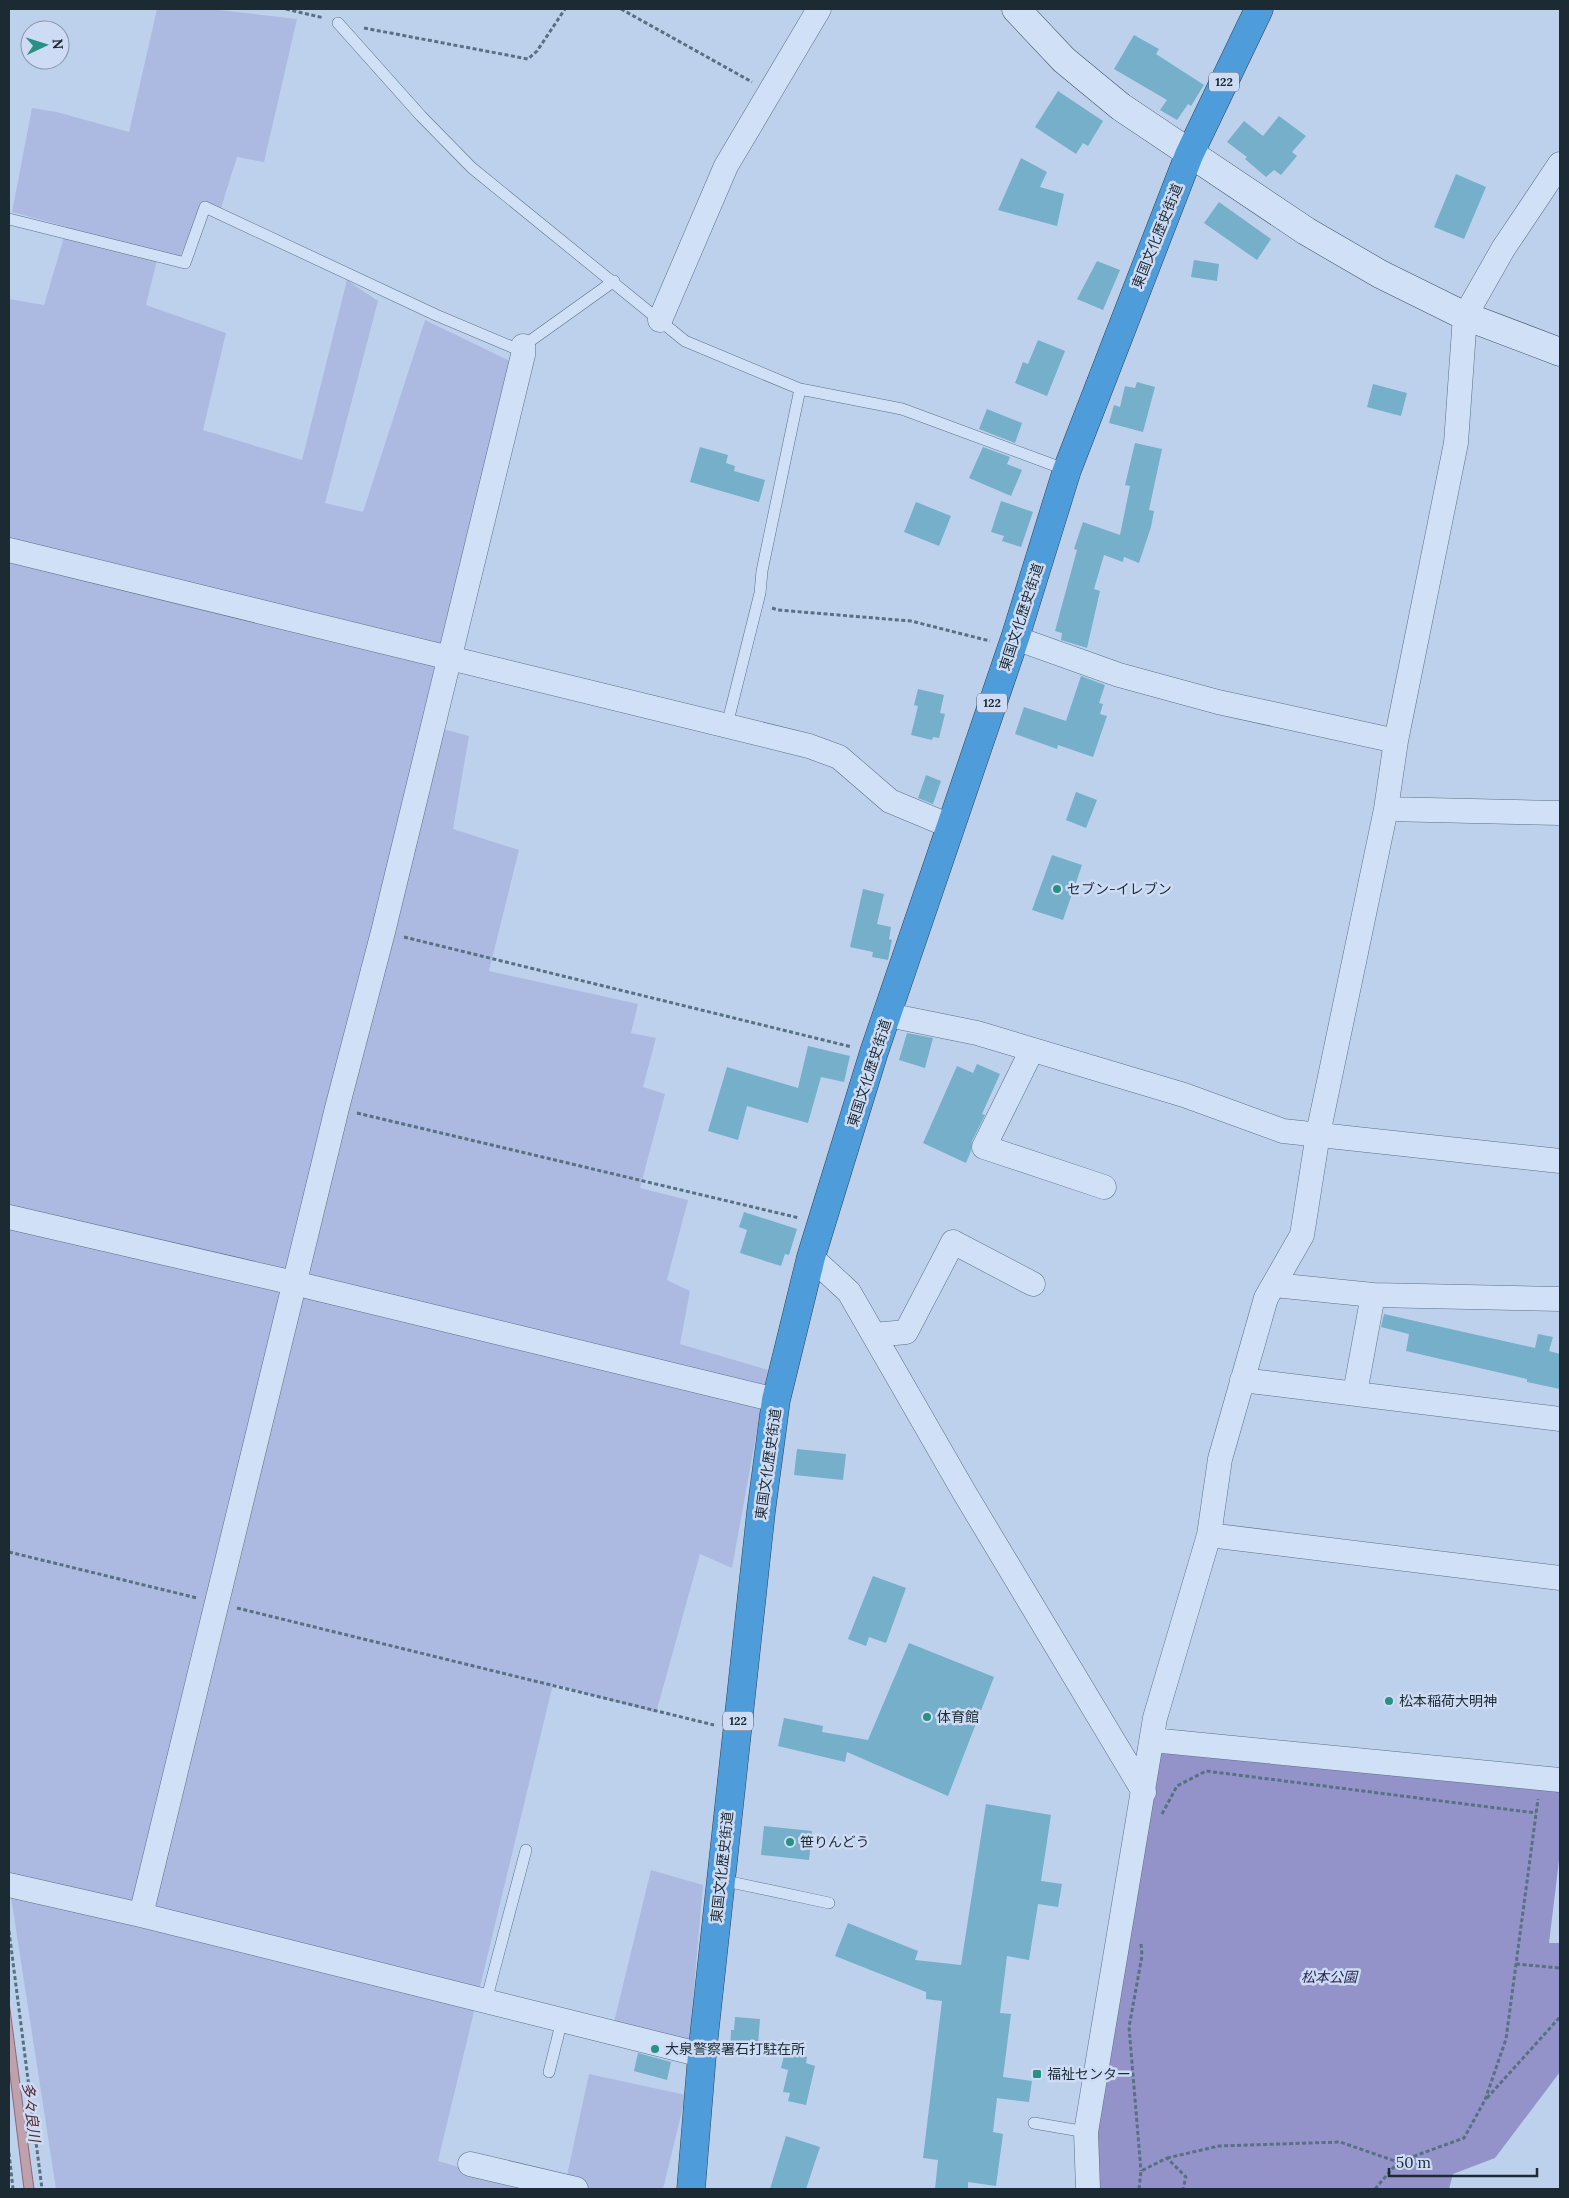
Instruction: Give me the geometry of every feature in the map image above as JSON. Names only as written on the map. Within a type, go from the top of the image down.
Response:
[{"type":"highway","name":"東国文化歴史街道","points":[[691,2189],[702,2055],[761,1512],[776,1400],[811,1257],[874,1052],[888,1016],[1013,642],[1067,470],[1190,155],[1258,9]]},
{"type":"street","points":[[660,320],[726,166],[819,9]]},
{"type":"street","points":[[1016,9],[1064,60],[1121,107],[1306,231],[1380,274],[1465,316],[1560,352]]},
{"type":"street","points":[[1088,2189],[1086,2132],[1155,1718],[1209,1535],[1220,1459],[1266,1298],[1302,1235],[1318,1134],[1386,809],[1396,741],[1456,443],[1465,316],[1503,249],[1560,164]]},
{"type":"street","points":[[141,1915],[337,1108],[383,932],[523,355],[523,346]]},
{"type":"street","points":[[9,550],[448,659],[727,724],[809,746],[839,757],[890,801],[950,826]]},
{"type":"street","points":[[1013,642],[1128,678],[1218,702],[1396,741]]},
{"type":"street","points":[[1386,809],[1560,813]]},
{"type":"street","points":[[888,1016],[977,1034],[1032,1050],[1184,1095],[1283,1131],[1560,1161]]},
{"type":"street","points":[[1032,1050],[984,1148],[1104,1187]]},
{"type":"street","points":[[9,1217],[294,1283],[776,1400]]},
{"type":"street","points":[[874,1335],[906,1332],[953,1242],[1033,1284]]},
{"type":"street","points":[[811,1257],[850,1292],[964,1492],[1144,1792]]},
{"type":"street","points":[[1274,1285],[1373,1295],[1560,1299]]},
{"type":"street","points":[[1355,1393],[1373,1295]]},
{"type":"street","points":[[1242,1380],[1560,1419]]},
{"type":"street","points":[[1209,1535],[1560,1578]]},
{"type":"street","points":[[1152,1740],[1560,1780]]},
{"type":"street","points":[[9,1885],[141,1915],[702,2055]]},
{"type":"street","points":[[470,2164],[576,2189]]},
{"type":"lane","points":[[338,23],[421,116],[472,168],[614,281],[685,341],[800,389],[902,409],[1067,470]]},
{"type":"lane","points":[[9,219],[185,264],[205,207],[436,315],[512,346],[523,346],[614,281]]},
{"type":"lane","points":[[727,724],[758,601],[800,389]]},
{"type":"lane","points":[[486,2001],[526,1850]]},
{"type":"lane","points":[[721,1880],[829,1903]]},
{"type":"lane","points":[[548,2072],[562,2020]]},
{"type":"lane","points":[[1034,2123],[1086,2132]]},
{"type":"path","points":[[286,9],[311,13],[338,23],[528,59],[537,50],[566,9]]},
{"type":"path","points":[[620,9],[770,93]]},
{"type":"path","points":[[758,601],[778,610],[911,621],[1013,642]]},
{"type":"path","points":[[383,932],[874,1052]]},
{"type":"path","points":[[337,1108],[822,1224]]},
{"type":"path","points":[[9,1552],[737,1730]]},
{"type":"path","points":[[1159,1819],[1177,1786],[1206,1771],[1536,1813]]},
{"type":"path","points":[[1375,2189],[1398,2162],[1464,2138],[1485,2100],[1506,2039],[1539,1791]]},
{"type":"path","points":[[9,1931],[42,2189]]},
{"type":"path","points":[[1139,2189],[1142,2172],[1129,2027],[1142,1956],[1140,1936]]},
{"type":"path","points":[[1516,1964],[1560,1968]]},
{"type":"path","points":[[1485,2100],[1560,2017]]},
{"type":"path","points":[[1142,2172],[1168,2158],[1219,2146],[1340,2142],[1398,2162]]},
{"type":"path","points":[[9,2153],[13,2189]]},
{"type":"path","points":[[1168,2158],[1186,2177],[1184,2189]]},
{"type":"shaded area","points":[[157,9],[211,9],[297,19],[264,162],[237,157],[221,208],[203,201],[180,257],[159,252],[146,305],[226,333],[203,430],[302,460],[347,280],[378,301],[325,503],[363,512],[425,320],[512,362],[425,724],[469,736],[453,829],[519,850],[489,971],[638,1004],[631,1033],[656,1038],[643,1087],[665,1094],[640,1188],[688,1200],[667,1280],[690,1291],[680,1344],[768,1370],[732,1568],[700,1554],[656,1713],[553,1684],[438,2161],[535,2189],[56,2189],[9,1884],[9,299],[44,305],[67,227],[12,212],[32,108],[57,112],[129,132]]},
{"type":"shaded area","points":[[651,1870],[703,1885],[689,2045],[613,2026]]},
{"type":"shaded area","points":[[9,2002],[34,2189],[24,2189],[9,2067]]},
{"type":"shaded area","points":[[589,2074],[686,2095],[663,2189],[564,2189]]},
{"type":"green space","name":"松本公園","points":[[1151,1745],[1560,1785],[1560,1852],[1549,1943],[1560,1943],[1560,2072],[1495,2158],[1453,2174],[1449,2189],[1088,2189]]},
{"type":"building","points":[[1134,35],[1159,49],[1156,54],[1204,85],[1191,106],[1188,104],[1177,120],[1160,110],[1167,100],[1114,69]]},
{"type":"building","points":[[1058,91],[1103,121],[1088,146],[1083,143],[1076,154],[1035,127]]},
{"type":"building","points":[[1279,116],[1306,136],[1292,152],[1297,156],[1281,175],[1274,170],[1266,177],[1245,159],[1247,157],[1227,142],[1244,121],[1263,136]]},
{"type":"building","points":[[1021,158],[1047,172],[1040,187],[1064,194],[1057,226],[998,210]]},
{"type":"building","points":[[1456,174],[1486,187],[1464,239],[1434,227]]},
{"type":"building","points":[[1219,202],[1271,239],[1257,260],[1204,223]]},
{"type":"building","points":[[1194,260],[1219,264],[1217,281],[1191,277]]},
{"type":"building","points":[[1097,261],[1120,270],[1103,310],[1077,299]]},
{"type":"building","points":[[1038,340],[1065,351],[1047,396],[1015,383],[1023,362],[1028,364]]},
{"type":"building","points":[[1137,382],[1155,387],[1143,432],[1109,423],[1114,405],[1120,407],[1125,386],[1135,388]]},
{"type":"building","points":[[1373,384],[1407,393],[1401,416],[1367,407]]},
{"type":"building","points":[[987,409],[1022,423],[1015,443],[979,429]]},
{"type":"building","points":[[1135,443],[1162,449],[1149,510],[1154,511],[1151,527],[1139,563],[1124,557],[1123,562],[1104,555],[1094,589],[1100,591],[1087,648],[1061,640],[1062,633],[1055,631],[1077,550],[1074,549],[1083,522],[1120,535],[1130,486],[1125,485]]},
{"type":"building","points":[[700,447],[728,455],[726,463],[735,466],[734,471],[765,480],[759,502],[690,482]]},
{"type":"building","points":[[983,447],[1010,457],[1007,464],[1022,470],[1011,496],[969,478]]},
{"type":"building","points":[[1001,501],[1033,512],[1021,547],[1002,541],[1004,536],[991,532]]},
{"type":"building","points":[[916,502],[951,516],[939,546],[904,532]]},
{"type":"building","points":[[1081,676],[1105,685],[1099,703],[1103,704],[1100,714],[1107,716],[1093,757],[1058,745],[1057,749],[1015,734],[1024,707],[1066,721]]},
{"type":"building","points":[[918,689],[944,695],[940,713],[945,714],[939,738],[933,737],[932,740],[911,735],[918,706],[914,705]]},
{"type":"building","points":[[926,775],[941,781],[933,804],[918,798]]},
{"type":"building","points":[[1076,792],[1097,800],[1086,828],[1066,820]]},
{"type":"building","points":[[1052,855],[1082,865],[1063,920],[1032,910]]},
{"type":"building","points":[[863,889],[884,894],[877,924],[891,927],[889,939],[892,940],[888,960],[872,957],[873,952],[850,947]]},
{"type":"building","points":[[907,1033],[933,1038],[925,1068],[899,1060]]},
{"type":"building","points":[[808,1046],[850,1056],[844,1082],[821,1077],[808,1123],[747,1106],[738,1140],[708,1131],[727,1067],[798,1088]]},
{"type":"building","points":[[977,1064],[1000,1074],[982,1114],[985,1115],[972,1141],[971,1151],[966,1163],[923,1143],[957,1066],[973,1073]]},
{"type":"building","points":[[744,1212],[797,1229],[789,1255],[785,1254],[781,1266],[740,1253],[747,1230],[739,1227]]},
{"type":"building","points":[[1384,1314],[1535,1348],[1538,1334],[1553,1337],[1549,1351],[1560,1354],[1560,1389],[1527,1382],[1527,1379],[1406,1351],[1409,1334],[1381,1327]]},
{"type":"building","points":[[797,1449],[846,1454],[843,1480],[794,1475]]},
{"type":"building","points":[[873,1576],[906,1588],[886,1643],[869,1637],[866,1646],[848,1639]]},
{"type":"building","name":"体育館","points":[[909,1643],[994,1677],[948,1796],[847,1752],[845,1762],[778,1746],[784,1718],[823,1726],[822,1732],[868,1740]]},
{"type":"building","points":[[986,1804],[1051,1815],[1041,1881],[1062,1884],[1058,1907],[1038,1904],[1029,1960],[1007,1956],[1000,2013],[1011,2014],[1003,2077],[1032,2081],[1029,2102],[997,2098],[993,2132],[1003,2134],[996,2186],[968,2182],[968,2189],[935,2189],[938,2160],[923,2158],[942,2001],[926,1999],[926,1992],[835,1956],[848,1923],[918,1951],[915,1960],[961,1965]]},
{"type":"building","points":[[764,1826],[812,1831],[809,1860],[761,1855]]},
{"type":"building","points":[[735,2017],[760,2019],[757,2057],[730,2055],[731,2030],[734,2030]]},
{"type":"building","points":[[785,2051],[807,2057],[806,2063],[815,2066],[806,2105],[788,2101],[790,2093],[783,2092],[788,2070],[781,2068]]},
{"type":"building","points":[[638,2053],[671,2062],[667,2080],[634,2071]]},
{"type":"building","points":[[786,2136],[820,2147],[806,2189],[770,2189]]},
{"type":"place","name":"セブン-イレブン","points":[[1057,889]]},
{"type":"place","name":"松本稲荷大明神","points":[[1389,1701]]},
{"type":"place","name":"体育館","points":[[927,1717]]},
{"type":"place","name":"笹りんどう","points":[[790,1842]]},
{"type":"place","name":"大泉警察署石打駐在所","points":[[655,2049]]},
{"type":"place","name":"福祉センター","points":[[1037,2074]]},
{"type":"water label","name":"多々良川","points":[[31,2112]]}]
